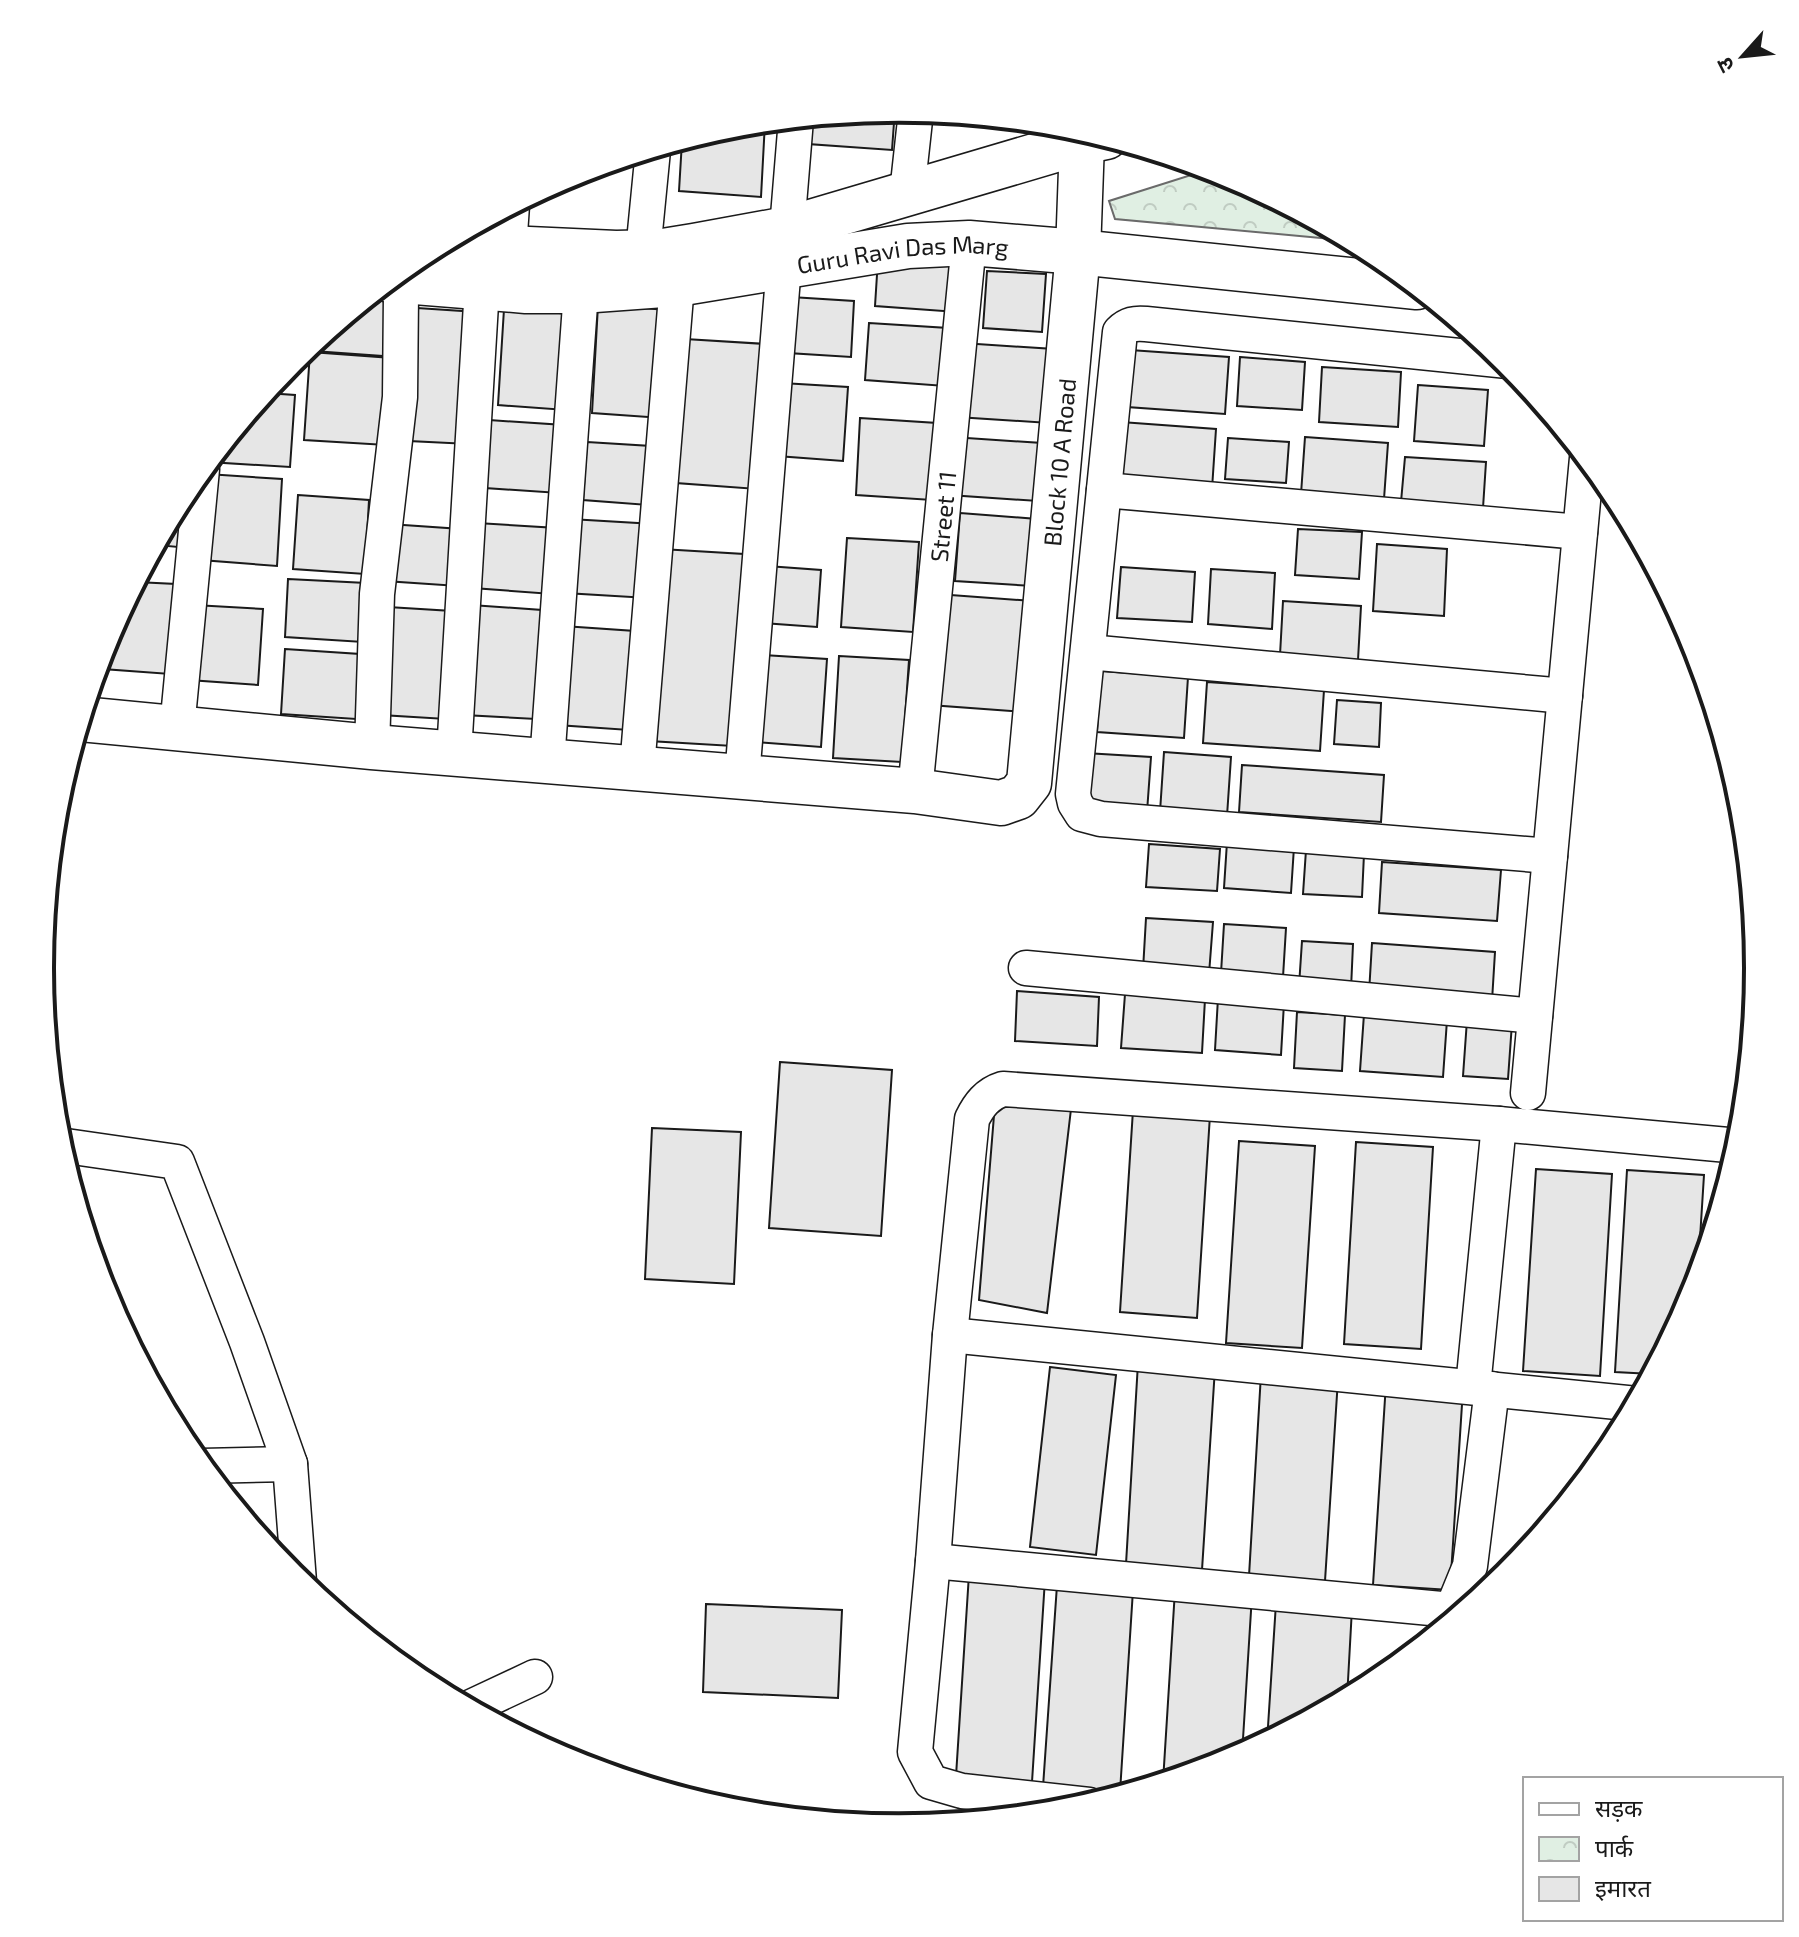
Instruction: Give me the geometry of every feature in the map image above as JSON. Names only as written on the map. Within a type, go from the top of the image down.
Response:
[{"type":"street","points":[[907,193],[915,124]]},
{"type":"street","points":[[742,777],[795,129]]},
{"type":"street","name":"Guru Ravi Das Marg","points":[[407,282],[526,291],[581,291],[677,284],[786,248],[907,193],[1075,142]]},
{"type":"street","name":"Block 10 A Road","points":[[915,791],[1001,803],[1018,797],[1029,783],[1089,145]]},
{"type":"street","points":[[643,252],[652,161]]},
{"type":"street","points":[[509,249],[511,218]]},
{"type":"street","name":"Guru Ravi Das Marg","points":[[460,246],[643,252],[694,246],[786,248],[969,243],[1396,285]]},
{"type":"street","name":"Street 11","points":[[915,791],[969,243]]},
{"type":"street","points":[[637,768],[677,284]]},
{"type":"street","points":[[454,753],[482,287]]},
{"type":"street","points":[[372,747],[377,594],[400,397],[401,294],[398,288]]},
{"type":"street","points":[[547,762],[581,291]]},
{"type":"street","points":[[1484,359],[1134,323],[1120,332],[1073,794],[1082,814],[1101,819],[1550,856]]},
{"type":"street","points":[[1528,1093],[1585,475]]},
{"type":"street","points":[[1104,490],[1580,532]]},
{"type":"street","points":[[177,728],[200,494]]},
{"type":"street","points":[[1088,652],[1565,696]]},
{"type":"street","points":[[92,720],[372,747],[915,791]]},
{"type":"street","points":[[1026,968],[1535,1016]]},
{"type":"street","points":[[1049,1801],[962,1791],[931,1782],[915,1752],[950,1335],[972,1119],[979,1105],[993,1092],[1003,1089],[1499,1124],[1726,1145]]},
{"type":"street","points":[[1453,1607],[1470,1566],[1499,1124]]},
{"type":"street","points":[[73,1147],[177,1162],[247,1342],[290,1464],[297,1561]]},
{"type":"street","points":[[950,1335],[1625,1403]]},
{"type":"street","points":[[216,1466],[290,1464]]},
{"type":"street","points":[[933,1561],[1440,1618]]},
{"type":"street","points":[[480,1703],[535,1677]]},
{"type":"green space","points":[[1191,175],[1273,210],[1326,239],[1115,219],[1109,201]]},
{"type":"building","points":[[894,123],[892,150],[808,144],[809,128]]},
{"type":"building","points":[[764,134],[761,197],[679,191],[681,152]]},
{"type":"building","points":[[878,259],[960,265],[957,312],[875,306]]},
{"type":"building","points":[[987,271],[1046,274],[1042,332],[983,328]]},
{"type":"building","points":[[387,297],[383,356],[322,352]]},
{"type":"building","points":[[791,297],[854,301],[851,357],[788,353]]},
{"type":"building","points":[[598,305],[669,310],[662,418],[592,413]]},
{"type":"building","points":[[417,308],[477,312],[469,444],[409,441]]},
{"type":"building","points":[[504,309],[572,314],[566,410],[498,405]]},
{"type":"building","points":[[869,323],[948,328],[945,386],[865,380]]},
{"type":"building","points":[[685,339],[766,344],[757,489],[676,483]]},
{"type":"building","points":[[962,343],[1054,349],[1049,423],[957,417]]},
{"type":"building","points":[[1130,350],[1229,357],[1225,414],[1127,407]]},
{"type":"building","points":[[321,353],[392,358],[386,445],[304,440],[309,364]]},
{"type":"building","points":[[1240,357],[1305,362],[1302,410],[1237,406]]},
{"type":"building","points":[[1322,367],[1401,372],[1398,427],[1319,422]]},
{"type":"building","points":[[782,383],[848,387],[843,461],[777,456]]},
{"type":"building","points":[[1418,385],[1488,390],[1484,446],[1414,441]]},
{"type":"building","points":[[280,394],[295,395],[290,467],[223,463]]},
{"type":"building","points":[[860,418],[937,423],[932,500],[856,495]]},
{"type":"building","points":[[489,420],[564,425],[559,493],[485,488]]},
{"type":"building","points":[[1121,422],[1216,429],[1212,489],[1117,482]]},
{"type":"building","points":[[952,437],[1042,443],[1038,501],[949,495]]},
{"type":"building","points":[[1305,437],[1388,443],[1384,499],[1301,494]]},
{"type":"building","points":[[1228,438],[1289,442],[1286,483],[1225,479]]},
{"type":"building","points":[[587,442],[651,446],[648,505],[583,500]]},
{"type":"building","points":[[1405,457],[1486,462],[1483,508],[1401,502]]},
{"type":"building","points":[[214,474],[282,479],[277,566],[201,560],[206,485]]},
{"type":"building","points":[[298,495],[369,500],[365,574],[293,569]]},
{"type":"building","points":[[960,513],[1037,519],[1033,586],[955,581]]},
{"type":"building","points":[[570,519],[654,524],[648,598],[565,593]]},
{"type":"building","points":[[477,523],[557,528],[552,594],[473,588]]},
{"type":"building","points":[[389,524],[461,529],[458,586],[385,581]]},
{"type":"building","points":[[179,526],[178,547],[167,546]]},
{"type":"building","points":[[1298,529],[1362,532],[1359,579],[1295,575]]},
{"type":"building","points":[[847,538],[919,542],[913,632],[841,627]]},
{"type":"building","points":[[1377,544],[1447,549],[1444,616],[1373,611]]},
{"type":"building","points":[[661,549],[744,554],[733,746],[649,741]]},
{"type":"building","points":[[767,566],[821,570],[817,627],[763,623]]},
{"type":"building","points":[[1121,567],[1195,572],[1192,622],[1117,618]]},
{"type":"building","points":[[1211,569],[1275,573],[1272,629],[1208,624]]},
{"type":"building","points":[[288,579],[366,583],[363,642],[285,637]]},
{"type":"building","points":[[148,583],[176,584],[170,674],[109,669]]},
{"type":"building","points":[[937,594],[1033,601],[1026,712],[930,705]]},
{"type":"building","points":[[1283,601],[1361,606],[1358,660],[1280,655]]},
{"type":"building","points":[[194,605],[263,609],[258,685],[189,680]]},
{"type":"building","points":[[471,605],[542,610],[536,719],[464,715]]},
{"type":"building","points":[[388,607],[452,611],[446,719],[381,715]]},
{"type":"building","points":[[563,626],[635,631],[629,730],[557,725]]},
{"type":"building","points":[[285,649],[360,654],[356,719],[281,714]]},
{"type":"building","points":[[763,655],[827,659],[821,747],[757,742]]},
{"type":"building","points":[[839,656],[909,660],[902,762],[833,758]]},
{"type":"building","points":[[1101,671],[1188,677],[1184,738],[1097,732]]},
{"type":"building","points":[[1207,682],[1324,690],[1320,751],[1203,743]]},
{"type":"building","points":[[1337,700],[1381,703],[1379,747],[1334,744]]},
{"type":"building","points":[[1164,752],[1231,757],[1227,816],[1160,812]]},
{"type":"building","points":[[1085,753],[1151,757],[1147,812],[1082,808]]},
{"type":"building","points":[[1242,765],[1384,775],[1381,822],[1239,812]]},
{"type":"building","points":[[1227,842],[1294,847],[1291,893],[1224,888]]},
{"type":"building","points":[[1149,844],[1220,849],[1217,891],[1146,887]]},
{"type":"building","points":[[1306,850],[1364,854],[1362,897],[1303,894]]},
{"type":"building","points":[[1382,862],[1501,870],[1497,921],[1379,913]]},
{"type":"building","points":[[1146,918],[1213,922],[1209,974],[1143,970]]},
{"type":"building","points":[[1224,924],[1286,928],[1283,977],[1221,973]]},
{"type":"building","points":[[1302,941],[1353,944],[1351,989],[1299,986]]},
{"type":"building","points":[[1372,943],[1495,952],[1492,1001],[1369,993]]},
{"type":"building","points":[[1017,991],[1099,997],[1097,1046],[1015,1041]]},
{"type":"building","points":[[1125,994],[1205,999],[1202,1053],[1121,1048]]},
{"type":"building","points":[[1218,998],[1284,1003],[1281,1055],[1215,1050]]},
{"type":"building","points":[[1297,1012],[1345,1015],[1342,1071],[1294,1068]]},
{"type":"building","points":[[1364,1014],[1447,1020],[1443,1077],[1360,1071]]},
{"type":"building","points":[[1467,1020],[1512,1023],[1508,1079],[1463,1076]]},
{"type":"building","points":[[780,1062],[892,1070],[881,1236],[769,1228]]},
{"type":"building","points":[[995,1103],[1071,1109],[1047,1313],[979,1300]]},
{"type":"building","points":[[1133,1110],[1210,1115],[1197,1318],[1120,1312]]},
{"type":"building","points":[[652,1128],[741,1132],[734,1284],[645,1279]]},
{"type":"building","points":[[1239,1141],[1315,1146],[1302,1348],[1226,1343]]},
{"type":"building","points":[[1356,1142],[1433,1147],[1421,1349],[1344,1344]]},
{"type":"building","points":[[1536,1169],[1612,1174],[1600,1376],[1523,1371]]},
{"type":"building","points":[[1627,1170],[1704,1175],[1700,1240],[1681,1292],[1641,1373],[1615,1372]]},
{"type":"building","points":[[1138,1363],[1215,1368],[1202,1570],[1126,1564]]},
{"type":"building","points":[[1050,1367],[1116,1375],[1096,1555],[1030,1547]]},
{"type":"building","points":[[1261,1374],[1338,1379],[1325,1581],[1249,1576]]},
{"type":"building","points":[[1386,1383],[1463,1389],[1450,1590],[1373,1585]]},
{"type":"building","points":[[969,1574],[1045,1579],[1032,1782],[956,1776]]},
{"type":"building","points":[[1057,1585],[1133,1590],[1120,1784],[1096,1790],[1043,1787]]},
{"type":"building","points":[[1175,1590],[1252,1595],[1243,1741],[1164,1771]]},
{"type":"building","points":[[1276,1603],[1352,1608],[1348,1685],[1268,1729]]},
{"type":"building","points":[[706,1604],[842,1610],[838,1698],[703,1692]]}]
